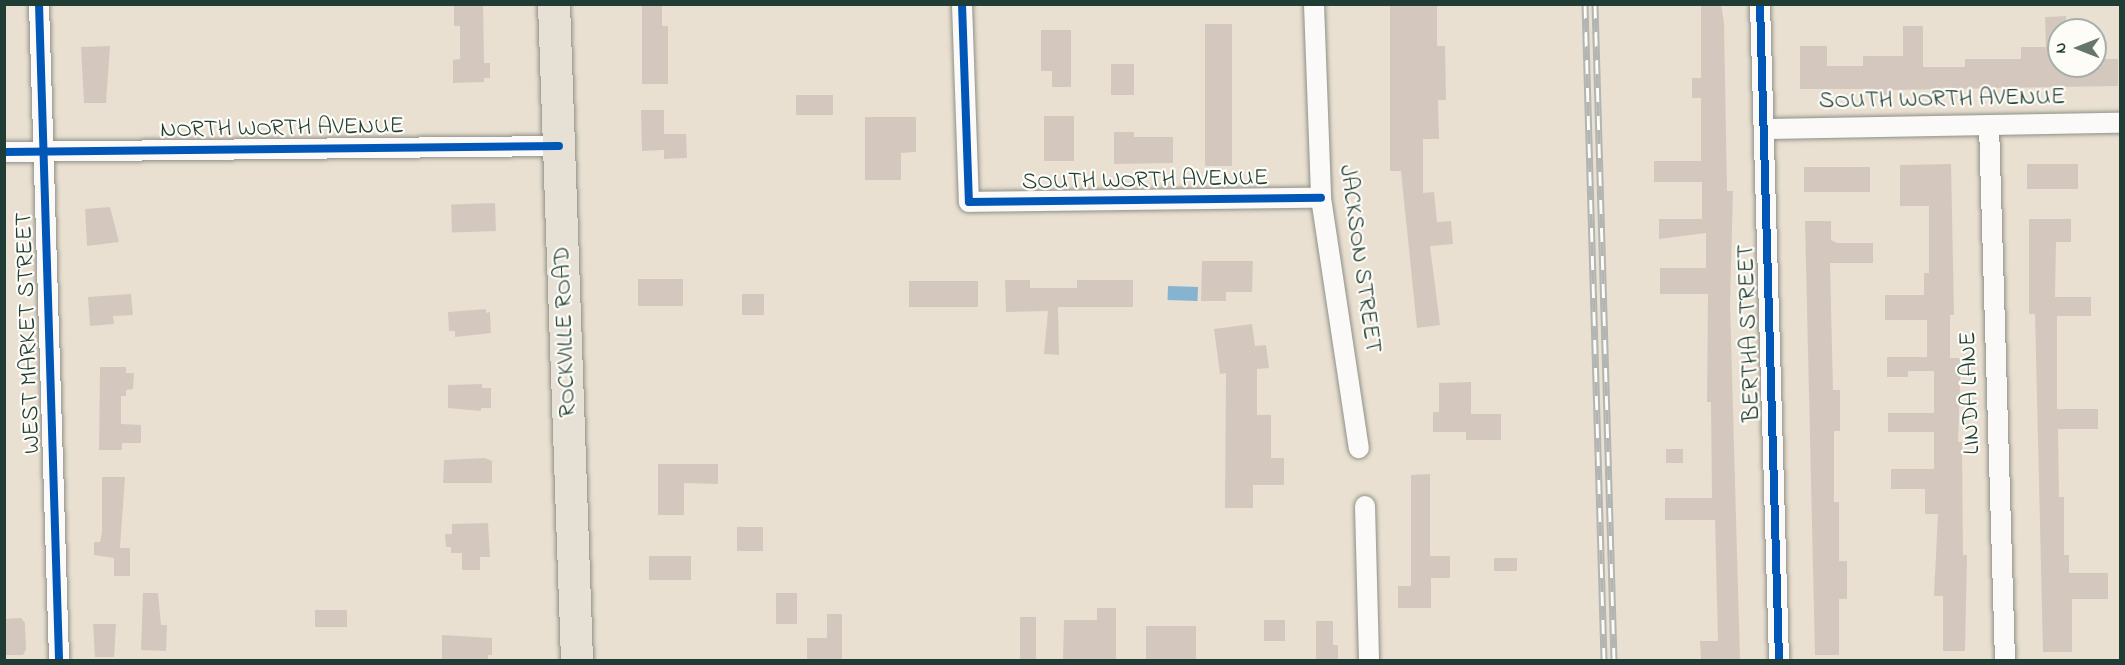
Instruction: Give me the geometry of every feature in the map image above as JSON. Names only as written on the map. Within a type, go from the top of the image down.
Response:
[{"type":"main road","name":"ROCKVILLE ROAD","points":[[554,4],[577,660]]},
{"type":"street","name":"WEST MARKET STREET","points":[[39,4],[59,660]]},
{"type":"street","name":"SOUTH WORTH AVENUE","points":[[962,4],[969,202],[1321,198]]},
{"type":"street","name":"JACKSON STREET","points":[[1314,4],[1321,198],[1359,448]]},
{"type":"street","name":"BERTHA STREET","points":[[1760,4],[1779,660]]},
{"type":"street","name":"SOUTH WORTH AVENUE","points":[[1764,129],[2121,123]]},
{"type":"street","name":"LINDA LANE","points":[[1989,125],[2005,660]]},
{"type":"street","name":"NORTH WORTH AVENUE","points":[[4,152],[559,146]]},
{"type":"street","points":[[1365,506],[1369,660]]},
{"type":"water","points":[[1168,286],[1198,287],[1197,301],[1168,300]]},
{"type":"building","points":[[454,4],[483,4],[484,63],[490,63],[490,78],[484,78],[484,82],[453,83],[453,60],[460,59],[460,26],[454,26]]},
{"type":"building","points":[[642,4],[662,4],[662,26],[668,26],[668,84],[642,84]]},
{"type":"building","points":[[1390,4],[1437,5],[1437,46],[1445,46],[1446,100],[1438,100],[1439,139],[1423,139],[1423,193],[1434,192],[1437,222],[1451,221],[1453,244],[1430,246],[1440,325],[1417,328],[1401,171],[1390,171]]},
{"type":"building","points":[[1701,4],[1721,4],[1724,23],[1727,191],[1733,191],[1730,303],[1740,660],[1701,660],[1700,641],[1718,641],[1715,520],[1665,520],[1665,498],[1712,498],[1711,402],[1707,402],[1708,294],[1660,294],[1660,268],[1706,268],[1706,233],[1659,239],[1659,219],[1702,219],[1702,182],[1654,182],[1654,161],[1701,161],[1701,98],[1692,98],[1692,78],[1701,78]]},
{"type":"building","points":[[2066,16],[2066,18],[2047,18],[2047,78],[2107,78],[2107,59],[2118,59],[2118,86],[1892,90],[1892,95],[1867,95],[1867,89],[1800,89],[1800,46],[1827,46],[1827,66],[1863,66],[1863,56],[1903,56],[1903,26],[1923,26],[1923,67],[1965,67],[1965,59],[2021,59],[2021,47],[2046,47],[2045,17]]},
{"type":"building","points":[[1205,24],[1232,24],[1232,166],[1205,166]]},
{"type":"building","points":[[1041,30],[1071,30],[1071,87],[1052,87],[1052,71],[1041,71]]},
{"type":"building","points":[[110,46],[106,103],[84,103],[81,47]]},
{"type":"building","points":[[1111,64],[1134,64],[1134,95],[1111,95]]},
{"type":"building","points":[[796,95],[833,95],[833,115],[796,115]]},
{"type":"building","points":[[641,110],[664,110],[664,134],[686,134],[687,158],[664,159],[664,150],[642,151]]},
{"type":"building","points":[[1044,116],[1074,116],[1074,161],[1044,161]]},
{"type":"building","points":[[865,117],[916,117],[916,152],[901,153],[901,180],[865,180]]},
{"type":"building","points":[[1114,132],[1134,132],[1134,137],[1173,137],[1173,163],[1114,164]]},
{"type":"building","points":[[1951,164],[1954,315],[1950,315],[1950,358],[1961,358],[1958,442],[1962,442],[1963,555],[1967,555],[1965,651],[1943,651],[1943,596],[1934,596],[1938,514],[1925,514],[1925,489],[1891,489],[1891,469],[1934,469],[1934,432],[1888,432],[1888,413],[1934,413],[1934,371],[1908,371],[1908,377],[1887,377],[1887,357],[1927,357],[1927,320],[1885,320],[1885,295],[1924,295],[1924,273],[1929,273],[1929,206],[1900,206],[1900,165]]},
{"type":"building","points":[[2027,164],[2078,164],[2078,189],[2027,189]]},
{"type":"building","points":[[1804,167],[1870,167],[1870,192],[1804,192]]},
{"type":"building","points":[[495,203],[496,231],[452,233],[451,205]]},
{"type":"building","points":[[110,207],[119,242],[87,246],[85,209]]},
{"type":"building","points":[[2029,219],[2071,219],[2071,242],[2056,242],[2055,297],[2091,297],[2091,316],[2057,316],[2057,409],[2098,409],[2098,429],[2058,429],[2059,497],[2064,497],[2064,555],[2069,555],[2069,573],[2108,573],[2108,599],[2072,599],[2072,652],[2043,652],[2035,314],[2029,314]]},
{"type":"building","points":[[1805,221],[1831,221],[1831,240],[1837,243],[1873,243],[1873,263],[1830,263],[1833,390],[1840,390],[1840,431],[1834,431],[1834,502],[1839,502],[1839,561],[1847,561],[1847,599],[1839,599],[1839,655],[1815,655]]},
{"type":"building","points":[[1202,261],[1253,261],[1252,292],[1226,292],[1226,301],[1201,301]]},
{"type":"building","points":[[638,279],[683,279],[683,306],[638,306]]},
{"type":"building","points":[[1005,280],[1030,280],[1030,288],[1077,288],[1077,280],[1133,280],[1133,307],[1058,307],[1059,355],[1044,354],[1048,311],[1006,312]]},
{"type":"building","points":[[909,281],[978,281],[978,307],[909,307]]},
{"type":"building","points":[[131,294],[133,315],[113,316],[114,324],[90,326],[88,297]]},
{"type":"building","points":[[742,294],[764,294],[764,315],[742,315]]},
{"type":"building","points":[[486,309],[486,313],[490,312],[491,333],[455,337],[455,331],[449,331],[448,312]]},
{"type":"building","points":[[1252,324],[1255,346],[1266,345],[1269,368],[1257,369],[1257,415],[1271,415],[1271,458],[1284,458],[1284,485],[1253,485],[1253,508],[1225,508],[1226,373],[1220,374],[1214,329]]},
{"type":"building","points":[[100,367],[126,367],[126,373],[134,373],[133,389],[126,390],[126,396],[121,396],[121,424],[141,425],[141,443],[122,443],[122,450],[99,450]]},
{"type":"building","points":[[1471,382],[1471,414],[1501,414],[1501,440],[1466,440],[1466,432],[1433,432],[1433,412],[1439,412],[1439,383]]},
{"type":"building","points":[[482,384],[482,388],[491,388],[491,408],[481,408],[481,411],[448,408],[448,385]]},
{"type":"building","points":[[1666,449],[1683,449],[1683,463],[1666,463]]},
{"type":"building","points":[[485,458],[492,461],[492,483],[443,483],[444,460]]},
{"type":"building","points":[[658,464],[718,464],[718,484],[684,483],[684,515],[658,515]]},
{"type":"building","points":[[1430,474],[1430,556],[1450,556],[1450,578],[1431,578],[1431,608],[1398,608],[1398,586],[1411,586],[1411,475]]},
{"type":"building","points":[[102,477],[125,477],[120,548],[130,548],[130,576],[114,576],[114,558],[94,555],[94,542],[100,542],[102,532]]},
{"type":"building","points":[[488,523],[490,557],[480,557],[480,570],[462,570],[462,553],[451,553],[451,547],[446,547],[445,534],[452,534],[452,524]]},
{"type":"building","points":[[737,527],[763,527],[763,551],[737,551]]},
{"type":"building","points":[[649,556],[691,556],[691,580],[649,580]]},
{"type":"building","points":[[1494,558],[1517,558],[1517,571],[1494,571]]},
{"type":"building","points":[[143,593],[158,593],[161,625],[167,625],[166,651],[141,650]]},
{"type":"building","points":[[776,593],[797,593],[797,624],[776,624]]},
{"type":"building","points":[[1097,608],[1116,608],[1116,660],[1063,660],[1064,620],[1097,620]]},
{"type":"building","points":[[315,610],[347,610],[347,627],[315,627]]},
{"type":"building","points":[[827,614],[842,614],[842,660],[807,660],[807,638],[827,638]]},
{"type":"building","points":[[1020,617],[1036,617],[1036,660],[1020,660]]},
{"type":"building","points":[[21,618],[25,623],[26,649],[23,655],[4,655],[4,619]]},
{"type":"building","points":[[1264,620],[1285,620],[1285,641],[1264,641]]},
{"type":"building","points":[[1316,621],[1333,621],[1333,645],[1338,645],[1338,660],[1316,660]]},
{"type":"building","points":[[93,624],[116,624],[114,657],[95,657]]},
{"type":"building","points":[[1146,626],[1196,626],[1196,660],[1146,660]]},
{"type":"building","points":[[442,635],[492,638],[492,655],[488,655],[488,660],[442,660]]},
{"type":"railway","points":[[1585,4],[1604,660]]},
{"type":"railway","points":[[1595,4],[1614,660]]},
{"type":"cycle path","points":[[39,4],[59,660]]},
{"type":"cycle path","points":[[962,4],[969,202],[1321,198]]},
{"type":"cycle path","points":[[1760,4],[1779,660]]},
{"type":"cycle path","points":[[4,152],[559,146]]}]
